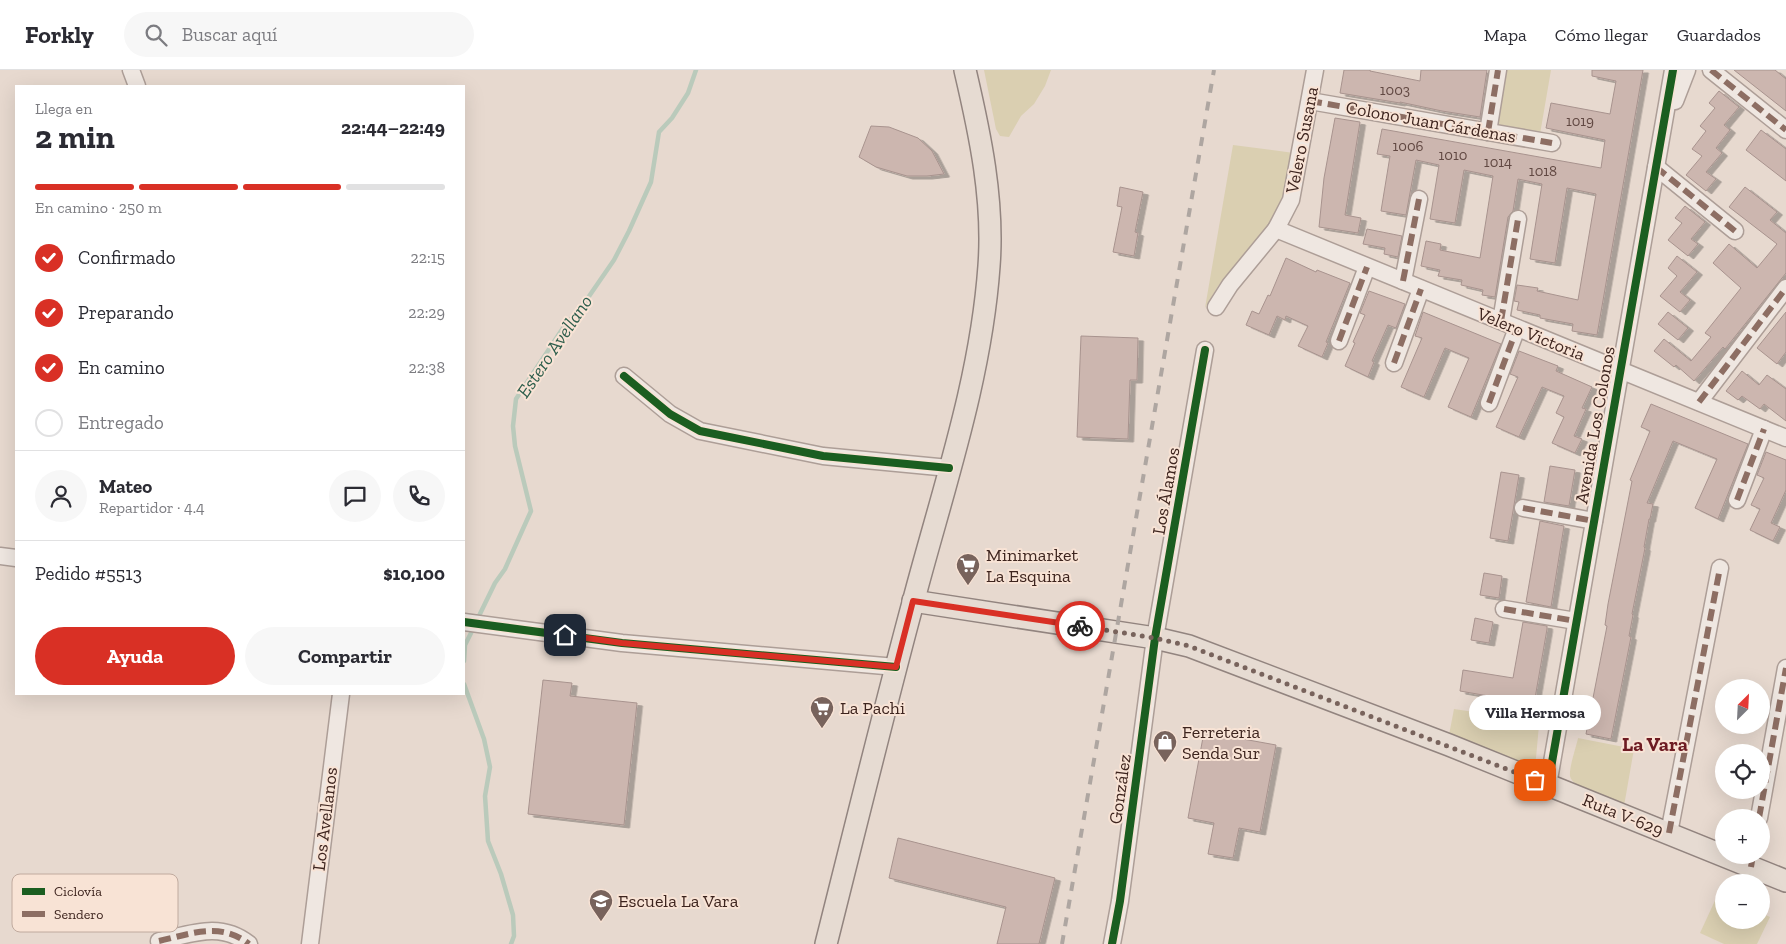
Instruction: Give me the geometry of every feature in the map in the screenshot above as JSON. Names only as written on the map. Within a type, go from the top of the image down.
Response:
[{"type":"main road","points":[[826,944],[913,601],[966,407],[981,336],[990,264],[989,191],[977,121],[965,70]]},
{"type":"main road","name":"Ruta V-629","points":[[913,601],[1174,641],[1548,784],[1669,833],[1715,849]]},
{"type":"main road","name":"Ruta V-629","points":[[1757,864],[1786,881]]},
{"type":"street","points":[[131,70],[137,85]]},
{"type":"street","name":"Velero Susana","points":[[1216,306],[1230,285],[1276,229],[1291,200],[1316,70]]},
{"type":"street","points":[[1488,132],[1498,70]]},
{"type":"street","name":"Avenida Los Colonos","points":[[1548,784],[1673,70]]},
{"type":"street","points":[[1660,143],[1687,70]]},
{"type":"street","points":[[1711,70],[1786,130]]},
{"type":"street","name":"Colono Juan Cárdenas","points":[[1310,101],[1552,143]]},
{"type":"street","points":[[1656,167],[1735,231]]},
{"type":"street","points":[[1403,281],[1419,199]]},
{"type":"street","points":[[1501,321],[1518,219]]},
{"type":"street","name":"Velero Victoria","points":[[1276,229],[1786,438]]},
{"type":"street","points":[[1339,341],[1368,267]]},
{"type":"street","points":[[1698,402],[1786,288]]},
{"type":"street","points":[[1394,363],[1421,289]]},
{"type":"street","points":[[1489,403],[1517,328]]},
{"type":"street","name":"Los Álamos","points":[[1155,638],[1205,350]]},
{"type":"street","points":[[624,376],[670,414],[700,431],[823,456],[949,468]]},
{"type":"street","points":[[1737,500],[1764,429]]},
{"type":"street","points":[[1523,508],[1594,521]]},
{"type":"street","points":[[0,556],[15,558]]},
{"type":"street","points":[[1669,833],[1720,568]]},
{"type":"street","points":[[1504,609],[1576,621]]},
{"type":"street","points":[[465,622],[622,643],[896,667]]},
{"type":"street","name":"González","points":[[1112,944],[1120,901],[1155,638]]},
{"type":"street","points":[[1761,809],[1786,668]]},
{"type":"street","name":"Los Avellanos","points":[[310,944],[340,695]]},
{"type":"street","points":[[1483,707],[1558,720]]},
{"type":"street","points":[[159,941],[210,929],[238,935],[249,944]]},
{"type":"shaded area","points":[[984,70],[1051,70],[1045,86],[1034,104],[1021,116],[1009,137],[1000,136],[996,129]]},
{"type":"shaded area","points":[[1504,70],[1551,70],[1540,134],[1497,124]]},
{"type":"shaded area","points":[[1233,145],[1294,153],[1287,189],[1279,210],[1268,228],[1218,286],[1205,308]]},
{"type":"shaded area","points":[[1454,709],[1535,721],[1539,725],[1536,758],[1532,769],[1449,735]]},
{"type":"shaded area","points":[[1578,738],[1634,749],[1624,806],[1585,790],[1572,781],[1570,776],[1571,768]]},
{"type":"shaded area","points":[[1715,900],[1715,929],[1764,929],[1757,944],[1724,944],[1700,933]]},
{"type":"building","points":[[1344,70],[1370,70],[1420,81],[1421,70],[1487,70],[1480,117],[1340,93]]},
{"type":"building","points":[[1592,70],[1643,70],[1597,335],[1572,331],[1573,324],[1540,318],[1540,315],[1517,310],[1519,302],[1514,301],[1517,285],[1538,288],[1537,291],[1578,300],[1596,194],[1567,188],[1555,263],[1530,259],[1542,184],[1518,179],[1513,211],[1508,217],[1495,297],[1482,295],[1483,290],[1461,285],[1462,280],[1438,276],[1440,270],[1421,266],[1426,241],[1441,244],[1440,250],[1480,258],[1493,176],[1464,170],[1455,223],[1430,219],[1439,165],[1416,160],[1406,215],[1381,211],[1390,156],[1377,154],[1382,129],[1601,168],[1605,140],[1546,128],[1551,103],[1610,114],[1616,81],[1592,76]]},
{"type":"building","points":[[1734,70],[1775,70],[1786,79],[1786,111]]},
{"type":"building","points":[[1719,91],[1739,107],[1724,125],[1730,130],[1716,148],[1722,153],[1706,172],[1716,179],[1706,191],[1686,175],[1702,156],[1692,149],[1706,131],[1700,126],[1715,108],[1709,103]]},
{"type":"building","points":[[1335,118],[1360,122],[1345,215],[1361,218],[1358,233],[1319,227],[1324,178]]},
{"type":"building","points":[[871,126],[889,127],[918,138],[932,151],[944,174],[907,176],[876,167],[859,157]]},
{"type":"building","points":[[1761,130],[1786,149],[1786,181],[1746,150]]},
{"type":"building","points":[[1120,187],[1143,192],[1135,232],[1138,233],[1134,256],[1113,252],[1122,207],[1117,206]]},
{"type":"building","points":[[1745,187],[1777,212],[1770,220],[1786,233],[1786,273],[1725,349],[1723,347],[1694,381],[1676,365],[1674,367],[1654,351],[1664,339],[1691,361],[1711,337],[1705,333],[1741,288],[1713,263],[1729,244],[1757,268],[1777,244],[1729,207]]},
{"type":"building","points":[[1685,206],[1705,222],[1691,239],[1698,244],[1688,256],[1668,240],[1682,223],[1675,218]]},
{"type":"building","points":[[1367,229],[1402,236],[1398,257],[1384,254],[1385,248],[1363,244]]},
{"type":"building","points":[[1677,256],[1697,272],[1680,292],[1690,300],[1680,312],[1660,296],[1677,276],[1668,268]]},
{"type":"building","points":[[1286,258],[1316,272],[1317,270],[1350,283],[1326,342],[1328,343],[1322,357],[1298,346],[1308,326],[1286,316],[1285,320],[1277,316],[1269,335],[1246,325],[1252,311],[1259,314],[1268,295],[1270,296]]},
{"type":"building","points":[[1369,291],[1405,304],[1396,328],[1388,325],[1372,361],[1374,362],[1368,377],[1345,366],[1365,315],[1360,313]]},
{"type":"building","points":[[1423,312],[1501,344],[1471,417],[1448,407],[1469,358],[1445,348],[1424,397],[1401,387],[1422,338],[1415,336]]},
{"type":"building","points":[[1668,312],[1688,328],[1678,340],[1658,324]]},
{"type":"building","points":[[1786,312],[1786,352],[1777,364],[1757,348]]},
{"type":"building","points":[[1081,336],[1138,338],[1137,380],[1130,380],[1128,439],[1077,437]]},
{"type":"building","points":[[1519,351],[1558,366],[1556,371],[1592,387],[1582,408],[1586,409],[1574,436],[1582,439],[1575,453],[1552,443],[1564,417],[1556,413],[1564,396],[1542,387],[1519,437],[1496,427],[1518,377],[1510,374]]},
{"type":"building","points":[[1742,371],[1759,385],[1767,375],[1786,389],[1786,421],[1764,404],[1760,409],[1742,396],[1738,400],[1726,391]]},
{"type":"building","points":[[1651,404],[1748,444],[1718,519],[1695,508],[1717,459],[1673,441],[1647,503],[1653,504],[1632,614],[1629,636],[1631,637],[1611,739],[1586,734],[1607,626],[1605,625],[1608,604],[1632,481],[1630,480],[1650,431],[1641,427]]},
{"type":"building","points":[[1766,452],[1786,460],[1786,490],[1771,523],[1780,527],[1773,541],[1750,530],[1760,509],[1751,505],[1764,478],[1757,475]]},
{"type":"building","points":[[1550,466],[1575,470],[1569,506],[1544,502]]},
{"type":"building","points":[[1501,472],[1519,475],[1508,541],[1490,538]]},
{"type":"building","points":[[1540,521],[1564,526],[1551,607],[1526,602]]},
{"type":"building","points":[[1484,573],[1502,576],[1499,598],[1480,595]]},
{"type":"building","points":[[1475,618],[1493,622],[1489,643],[1471,640]]},
{"type":"building","points":[[1523,622],[1547,626],[1534,704],[1460,691],[1463,670],[1513,678]]},
{"type":"building","points":[[543,680],[572,683],[570,696],[637,703],[624,825],[528,814]]},
{"type":"building","points":[[1204,732],[1276,745],[1260,832],[1239,828],[1233,858],[1208,854],[1214,823],[1188,818]]},
{"type":"building","points":[[898,838],[1055,878],[1039,944],[997,944],[1006,907],[889,878]]},
{"type":"waterway","name":"Estero Avellano","points":[[477,620],[495,583],[505,569],[531,511],[515,446],[513,426],[516,399],[563,328],[583,305],[614,260],[651,182],[659,132],[672,118],[688,93],[696,70]]},
{"type":"waterway","name":"Estero Avellano","points":[[465,645],[474,627]]},
{"type":"waterway","name":"Estero Avellano","points":[[465,687],[484,739],[490,767],[485,796],[488,841],[501,874],[513,915],[514,936],[511,944]]},
{"type":"railway","points":[[1062,944],[1214,70]]},
{"type":"marked path","points":[[1488,132],[1498,70]]},
{"type":"marked path","points":[[1711,70],[1786,130]]},
{"type":"marked path","points":[[1310,101],[1552,143]]},
{"type":"marked path","points":[[1656,167],[1735,231]]},
{"type":"marked path","points":[[1403,281],[1419,199]]},
{"type":"marked path","points":[[1501,321],[1518,219]]},
{"type":"marked path","points":[[1339,341],[1367,267]]},
{"type":"marked path","points":[[1699,402],[1786,288]]},
{"type":"marked path","points":[[1394,363],[1421,289]]},
{"type":"marked path","points":[[1489,403],[1517,328]]},
{"type":"marked path","points":[[1737,500],[1764,429]]},
{"type":"marked path","points":[[1523,508],[1594,521]]},
{"type":"marked path","points":[[1669,833],[1720,568]]},
{"type":"marked path","points":[[1504,609],[1576,621]]},
{"type":"marked path","points":[[1761,809],[1786,668]]},
{"type":"marked path","points":[[1483,707],[1559,720]]},
{"type":"marked path","points":[[159,941],[205,931],[216,931],[238,937],[249,944]]},
{"type":"cycle path","points":[[1548,785],[1673,70]]},
{"type":"cycle path","points":[[1112,944],[1120,901],[1155,638],[1205,350]]},
{"type":"cycle path","points":[[624,376],[670,414],[700,431],[823,456],[949,468]]},
{"type":"cycle path","points":[[465,622],[622,643],[896,667]]},
{"type":"way so far","points":[[1080,626],[1174,641],[1189,646],[1449,745],[1535,780]]},
{"type":"place","name":"Minimarket La Esquina","points":[[968,586]]},
{"type":"place","name":"La Pachi","points":[[822,729]]},
{"type":"place","name":"Ferreteria Senda Sur","points":[[1165,763]]},
{"type":"place","name":"Villa Hermosa","points":[[1535,780]]},
{"type":"place","name":"Escuela La Vara","points":[[601,922]]},
{"type":"district","name":"La Vara","points":[[1655,744]]},
{"type":"route","points":[[565,635],[622,643],[896,667],[913,601],[1080,626]]}]
